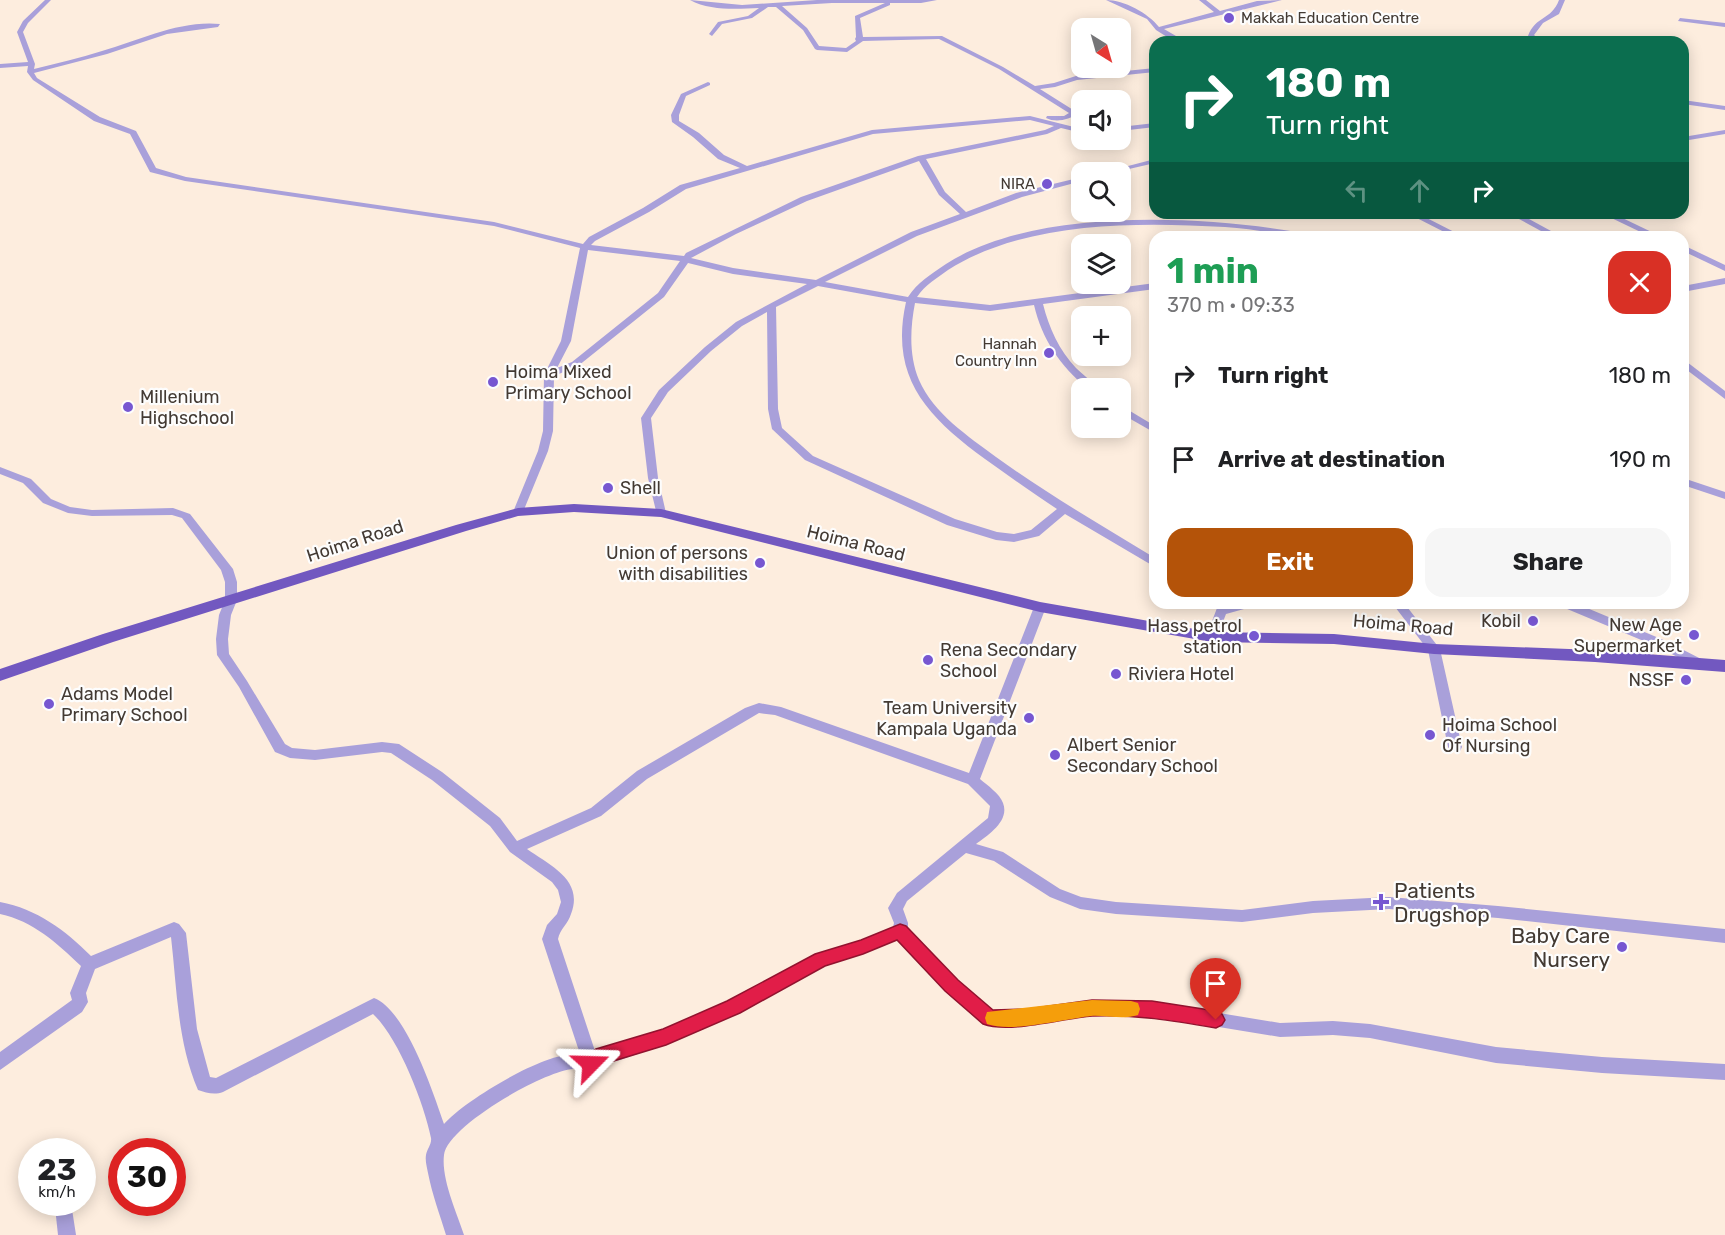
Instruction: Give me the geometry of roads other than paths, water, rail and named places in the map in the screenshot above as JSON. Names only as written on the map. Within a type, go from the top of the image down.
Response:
[{"type":"main road","name":"Hoima Road","points":[[0,675],[86,645],[518,512],[574,508],[661,513],[1040,607],[1212,637],[1334,639],[1434,649],[1725,666]]},
{"type":"street","points":[[48,0],[30,16],[21,32],[35,79],[86,113],[133,133],[153,170],[185,179],[494,224],[585,247],[684,259],[745,273],[817,283],[891,298],[990,308],[1149,287]]},
{"type":"street","points":[[693,0],[716,5],[934,0]]},
{"type":"street","points":[[1109,0],[1149,18],[1158,29],[1170,36]]},
{"type":"street","points":[[1118,4],[1131,0]]},
{"type":"street","points":[[1202,0],[1219,14]]},
{"type":"street","points":[[1158,29],[1279,0]]},
{"type":"street","points":[[1531,36],[1540,22],[1557,13],[1562,0]]},
{"type":"street","points":[[777,5],[806,29],[817,48],[847,50],[860,41],[857,17],[891,2]]},
{"type":"street","points":[[712,34],[720,23],[750,17],[766,5]]},
{"type":"street","points":[[1680,20],[1725,25]]},
{"type":"street","points":[[0,66],[31,68],[115,49],[165,31],[190,26],[218,25]]},
{"type":"street","points":[[518,512],[543,451],[548,431],[549,375],[566,341],[580,264],[585,247],[596,236],[646,210],[674,191],[740,169],[872,132],[1005,119],[1065,118],[1074,113],[987,60],[940,37],[858,39]]},
{"type":"street","points":[[1033,88],[1055,85],[1076,78],[1149,71]]},
{"type":"street","points":[[708,84],[683,95],[675,115],[676,122],[740,169]]},
{"type":"street","points":[[1689,103],[1725,108]]},
{"type":"street","points":[[1040,119],[1071,128]]},
{"type":"street","points":[[549,375],[575,364],[660,295],[675,278],[684,259],[716,240],[804,199],[921,158],[1047,132],[1060,126]]},
{"type":"street","points":[[1131,128],[1149,126]]},
{"type":"street","points":[[1689,138],[1725,132]]},
{"type":"street","points":[[921,158],[948,201],[964,214]]},
{"type":"street","points":[[1131,167],[1149,162]]},
{"type":"street","points":[[661,513],[653,478],[646,418],[664,390],[688,365],[739,324],[914,234],[1020,195],[1071,182]]},
{"type":"street","points":[[1423,219],[1448,231]]},
{"type":"street","points":[[1524,219],[1546,231]]},
{"type":"street","points":[[1618,219],[1645,231]]},
{"type":"street","points":[[1149,560],[1064,510],[973,445],[949,425],[920,390],[909,367],[905,348],[912,299],[945,266],[961,256],[1003,241],[1058,230],[1128,225],[1213,224],[1279,231]]},
{"type":"street","points":[[1689,251],[1725,268]]},
{"type":"street","points":[[1689,289],[1725,281]]},
{"type":"street","points":[[1038,302],[1045,327],[1056,350],[1083,378]]},
{"type":"street","points":[[771,306],[773,409],[777,429],[808,458],[951,522],[996,536],[1014,538],[1035,533],[1064,510]]},
{"type":"street","points":[[1689,367],[1725,396]]},
{"type":"street","points":[[1131,415],[1149,425]]},
{"type":"street","points":[[0,470],[27,482],[47,501],[68,510],[92,513],[173,511],[181,513],[227,569],[231,582],[231,600],[225,615],[223,655],[243,684],[280,748],[285,752],[308,756],[382,747],[394,748],[437,776],[495,822],[515,848],[557,878],[568,894],[568,902],[563,917],[552,930],[550,939],[591,1064]]},
{"type":"street","points":[[1689,483],[1725,496]]},
{"type":"street","points":[[973,780],[1040,607]]},
{"type":"street","points":[[1212,637],[1216,609]]},
{"type":"street","points":[[1403,609],[1434,649],[1455,747]]},
{"type":"street","points":[[1579,609],[1654,640],[1701,664]]},
{"type":"street","points":[[515,848],[596,812],[642,775],[725,724],[759,708],[776,710],[825,725],[973,780],[997,804],[997,813],[993,822],[897,903],[896,908],[901,923],[900,932],[951,986],[990,1018],[1028,1017],[1092,1008],[1152,1009],[1280,1030],[1333,1028],[1370,1031],[1496,1055],[1602,1065],[1725,1072]]},
{"type":"street","points":[[962,846],[998,856],[1055,893],[1080,903],[1104,906],[1242,916],[1304,908],[1389,903],[1725,936]]},
{"type":"street","points":[[0,908],[17,910],[25,914],[70,945],[89,964]]},
{"type":"street","points":[[0,1062],[76,1007],[80,1002],[78,993],[89,964],[166,931],[174,930],[178,933],[188,1029],[195,1061],[204,1084],[216,1086],[374,1005],[382,1010],[391,1024],[426,1092],[440,1140]]},
{"type":"street","points":[[455,1235],[441,1190],[435,1154],[440,1140],[456,1122],[490,1097],[544,1069],[573,1061],[591,1064],[603,1055],[620,1052],[666,1036],[734,1007],[821,959],[863,947],[900,932]]},
{"type":"street","points":[[65,1216],[67,1235]]},
{"type":"place","name":"Makkah Education Centre","points":[[1229,18]]},
{"type":"place","name":"NIRA","points":[[1047,184]]},
{"type":"place","name":"Hannah Country Inn","points":[[1049,353]]},
{"type":"place","name":"Hoima Mixed Primary School","points":[[493,382]]},
{"type":"place","name":"Millenium Highschool","points":[[128,407]]},
{"type":"place","name":"Shell","points":[[608,488]]},
{"type":"place","name":"Union of persons with disabilities","points":[[760,563]]},
{"type":"place","name":"Kobil","points":[[1533,621]]},
{"type":"place","name":"New Age Supermarket","points":[[1694,635]]},
{"type":"place","name":"Hass petrol station","points":[[1254,636]]},
{"type":"place","name":"Rena Secondary School","points":[[928,660]]},
{"type":"place","name":"Riviera Hotel","points":[[1116,674]]},
{"type":"place","name":"NSSF","points":[[1686,680]]},
{"type":"place","name":"Adams Model Primary School","points":[[49,704]]},
{"type":"place","name":"Team University Kampala Uganda","points":[[1029,718]]},
{"type":"place","name":"Hoima School Of Nursing","points":[[1430,735]]},
{"type":"place","name":"Albert Senior Secondary School","points":[[1055,755]]},
{"type":"place","name":"Patients Drugshop","points":[[1381,902]]},
{"type":"place","name":"Baby Care Nursery","points":[[1622,947]]}]
